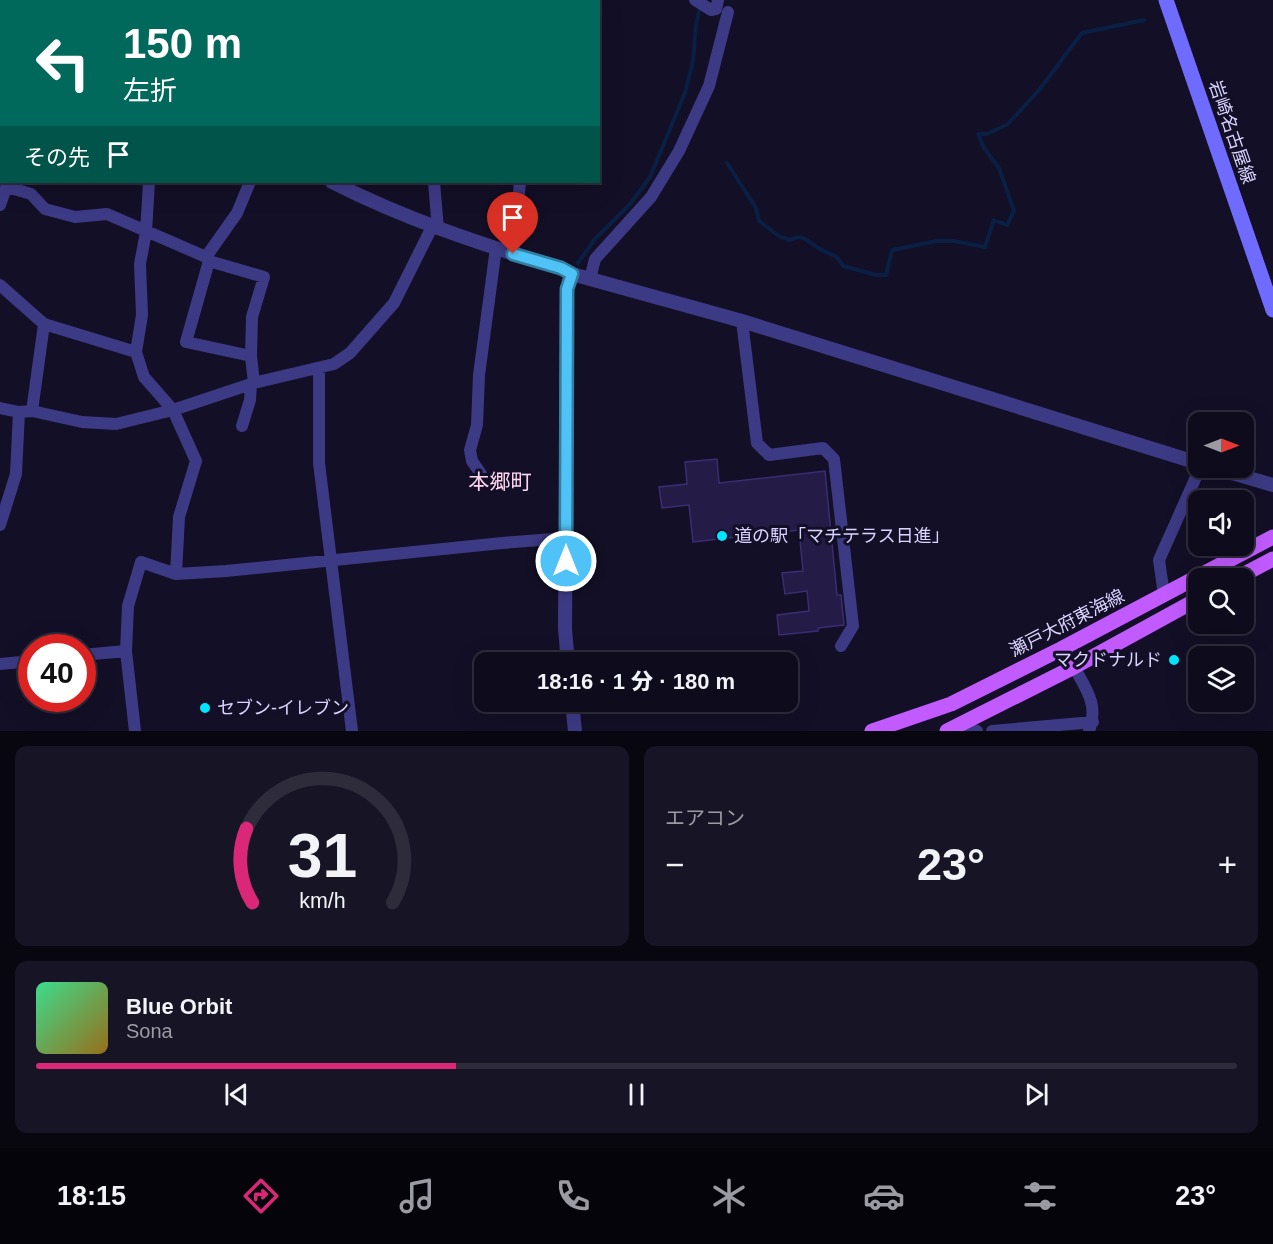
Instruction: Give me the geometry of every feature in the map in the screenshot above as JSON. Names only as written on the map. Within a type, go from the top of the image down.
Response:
[{"type":"main road","name":"岩崎名古屋線","points":[[1165,0],[1273,310]]},
{"type":"main road","name":"瀬戸大府東海線","points":[[872,731],[951,704],[1061,649],[1273,537]]},
{"type":"main road","points":[[1254,569],[1273,559]]},
{"type":"main road","points":[[954,728],[1188,604]]},
{"type":"street","points":[[695,0],[714,5]]},
{"type":"street","points":[[590,279],[595,260],[651,197],[679,151],[709,86],[728,12]]},
{"type":"street","points":[[149,183],[146,232],[140,264],[142,315],[136,352],[144,377],[173,410],[196,461],[179,517],[176,574]]},
{"type":"street","points":[[250,183],[237,213],[207,259],[186,342],[251,356]]},
{"type":"street","points":[[334,183],[435,228],[561,268],[572,274],[742,321],[1188,460]]},
{"type":"street","points":[[0,408],[19,412],[32,411],[82,422],[116,424],[173,410],[252,383],[334,364],[350,353],[393,303],[435,228],[434,183]]},
{"type":"street","points":[[513,254],[520,183]]},
{"type":"street","points":[[0,205],[8,184],[31,194],[45,209],[75,217],[108,214],[207,259],[264,277],[252,317],[252,383],[250,400],[242,426]]},
{"type":"street","points":[[481,474],[472,461],[470,450],[477,425],[479,375],[496,248]]},
{"type":"street","points":[[567,652],[565,629],[567,289],[572,274]]},
{"type":"street","points":[[0,285],[44,324],[136,352]]},
{"type":"street","points":[[742,321],[757,443],[770,455],[823,448],[834,459],[853,626],[841,646]]},
{"type":"street","points":[[32,411],[44,324]]},
{"type":"street","points":[[319,369],[318,463],[352,731]]},
{"type":"street","points":[[0,525],[16,474],[19,412]]},
{"type":"street","points":[[1164,595],[1159,560],[1196,478]]},
{"type":"street","points":[[1249,478],[1273,485]]},
{"type":"street","points":[[135,731],[126,651],[128,606],[141,562],[176,574],[566,538]]},
{"type":"street","points":[[96,654],[126,651]]},
{"type":"street","points":[[0,664],[18,662]]},
{"type":"street","points":[[992,731],[1091,726],[1092,702],[1074,666]]},
{"type":"street","points":[[573,712],[575,731]]},
{"type":"street","points":[[954,728],[977,731]]},
{"type":"building","name":"道の駅「マチテラス日進」","points":[[717,459],[719,483],[825,471],[837,595],[841,595],[844,625],[818,628],[818,631],[779,635],[777,615],[809,611],[807,591],[785,594],[782,573],[803,571],[799,530],[693,542],[689,505],[662,508],[659,487],[687,484],[685,462]]},
{"type":"waterway","points":[[578,263],[595,239],[630,204],[650,177],[685,93],[693,61],[696,24],[700,8]]},
{"type":"waterway","points":[[727,163],[756,208],[759,221],[779,236],[790,240],[799,237],[806,239],[835,256],[843,266],[876,275],[886,275],[892,250],[937,241],[954,241],[985,247],[994,220],[1007,225],[1014,211],[999,168],[984,148],[978,134],[987,134],[1008,124],[1040,89],[1082,33],[1144,20]]},
{"type":"place","name":"道の駅「マチテラス日進」","points":[[722,536]]},
{"type":"place","name":"マクドナルド","points":[[1174,660]]},
{"type":"place","name":"セブン-イレブン","points":[[205,708]]},
{"type":"district","name":"本郷町","points":[[500,482]]},
{"type":"route","points":[[513,254],[561,268],[572,274],[567,289],[566,561]]}]
